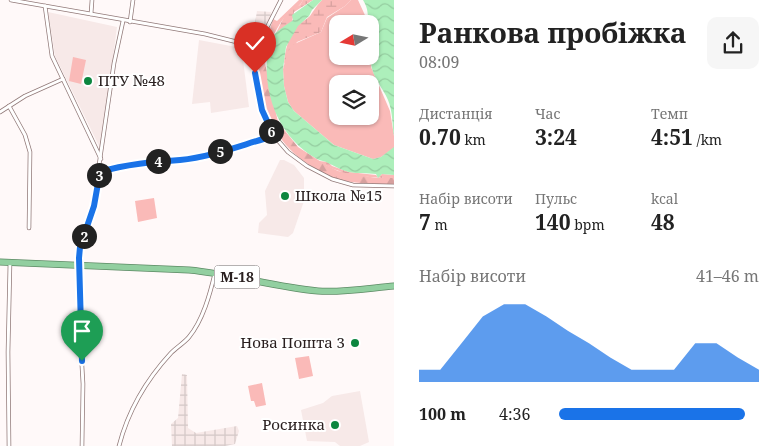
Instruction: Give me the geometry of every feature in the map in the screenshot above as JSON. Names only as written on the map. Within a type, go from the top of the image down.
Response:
[{"type":"highway","name":"М-18","points":[[0,262],[190,270],[316,291],[394,286]]},
{"type":"street","points":[[11,0],[206,34],[256,49]]},
{"type":"street","points":[[91,14],[92,0]]},
{"type":"street","points":[[130,22],[133,0]]},
{"type":"street","points":[[281,0],[256,49],[255,66],[262,110],[274,136],[294,157],[332,179],[353,185],[394,186]]},
{"type":"street","points":[[45,6],[52,56],[102,159]]},
{"type":"street","points":[[82,446],[84,384],[78,264],[80,247],[94,206],[111,87],[123,21]]},
{"type":"street","points":[[0,112],[26,96],[64,79]]},
{"type":"street","points":[[9,106],[25,135],[30,152],[29,228]]},
{"type":"street","points":[[100,172],[142,163],[196,157],[274,136]]},
{"type":"street","points":[[9,446],[8,352],[10,262]]},
{"type":"street","points":[[119,446],[133,407],[149,378],[173,351],[189,337],[200,318],[216,273]]},
{"type":"shaded area","points":[[257,11],[271,12],[270,20],[258,44],[252,41]]},
{"type":"shaded area","name":"ПТУ №48","points":[[48,12],[117,27],[101,150],[55,56]]},
{"type":"shaded area","points":[[199,40],[236,47],[242,52],[249,107],[211,113],[210,102],[192,104]]},
{"type":"shaded area","name":"Школа №15","points":[[280,160],[294,165],[304,178],[304,201],[293,233],[288,237],[258,233],[259,223],[267,215],[265,191]]},
{"type":"shaded area","points":[[182,374],[187,375],[188,428],[196,433],[237,426],[239,431],[235,444],[225,446],[172,446],[171,424],[178,418]]},
{"type":"shaded area","name":"Росинка","points":[[360,391],[369,442],[360,446],[340,446],[335,442],[307,441],[301,410],[323,403],[332,396]]},
{"type":"green space","points":[[299,0],[303,0],[280,24],[267,53],[260,50],[259,47],[270,29],[273,19],[277,21]]},
{"type":"green space","points":[[303,0],[313,0],[294,12],[292,22],[276,33],[286,13],[300,5]]},
{"type":"green space","points":[[322,0],[351,0],[327,17],[321,32],[297,42],[284,64],[291,35]]},
{"type":"green space","points":[[351,0],[358,0],[365,15],[332,15]]},
{"type":"green space","points":[[329,17],[329,65],[371,65],[374,75],[329,75],[329,125],[379,125],[379,86],[390,111],[394,136],[394,148],[381,157],[373,159],[334,145],[294,111],[288,102],[284,86],[283,69],[287,54],[292,45],[321,32]]},
{"type":"green space","points":[[261,55],[267,58],[265,63],[278,122],[298,147],[338,171],[376,178],[394,178],[394,184],[355,183],[333,178],[295,154],[278,135],[267,112],[257,64],[258,57]]},
{"type":"green space","points":[[73,57],[86,60],[81,84],[69,81]]},
{"type":"green space","points":[[319,161],[328,162],[332,166],[349,172],[376,175],[378,177],[382,174],[394,175],[394,178],[365,177],[345,173]]},
{"type":"green space","points":[[154,198],[157,218],[138,222],[135,201]]},
{"type":"green space","points":[[309,356],[313,376],[299,379],[295,358]]},
{"type":"green space","points":[[262,383],[266,405],[256,407],[254,401],[251,401],[248,386]]},
{"type":"water","points":[[313,0],[322,0],[298,26],[286,47],[283,69],[284,86],[288,102],[294,111],[334,145],[373,159],[381,157],[394,147],[394,175],[382,174],[378,178],[376,174],[349,172],[317,159],[304,151],[294,141],[277,116],[268,88],[267,58],[272,53],[271,41],[275,33],[293,20],[292,15]]},
{"type":"water","points":[[363,0],[394,0],[394,136],[390,104],[379,83],[379,75],[375,75],[371,65],[379,65],[379,15],[368,15]]},
{"type":"place","name":"ПТУ №48","points":[[88,81]]},
{"type":"place","name":"Школа №15","points":[[285,196]]},
{"type":"place","name":"Нова Пошта 3","points":[[355,343]]},
{"type":"place","name":"Росинка","points":[[335,425]]},
{"type":"route","points":[[82,361],[80,247],[94,206],[100,172],[142,163],[180,160],[212,154],[274,136],[262,110],[255,73]]}]
